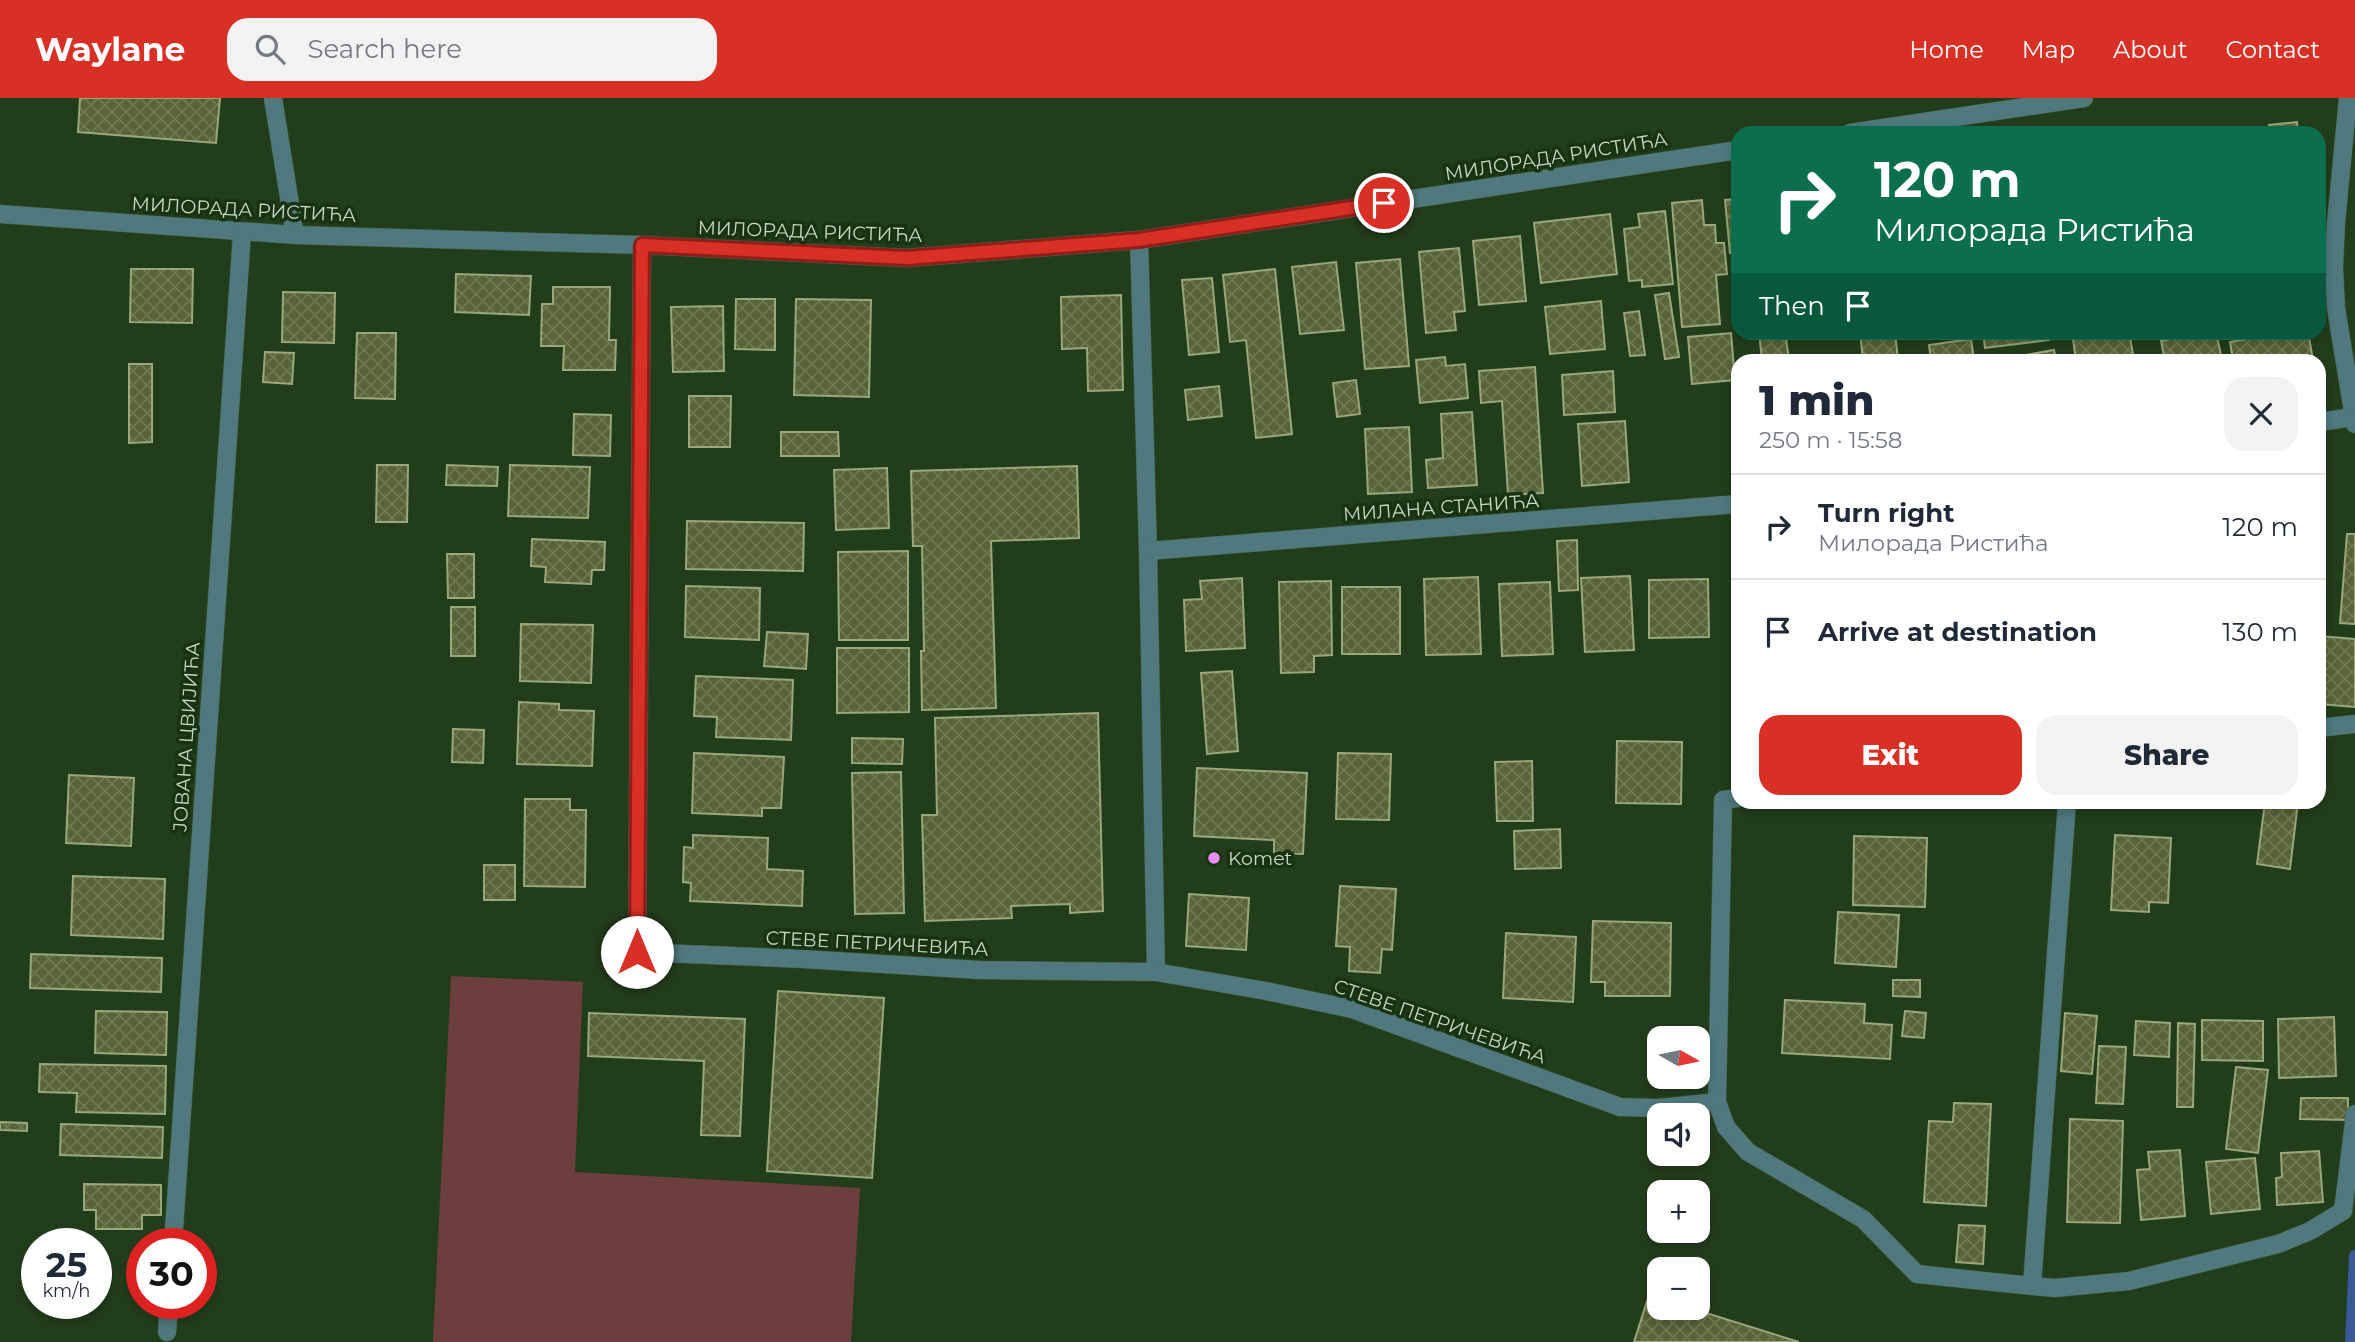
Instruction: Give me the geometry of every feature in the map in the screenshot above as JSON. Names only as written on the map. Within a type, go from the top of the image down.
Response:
[{"type":"street","points":[[273,98],[296,235]]},
{"type":"street","points":[[1897,126],[2084,98]]},
{"type":"street","points":[[2326,422],[2354,420],[2336,308],[2334,268],[2348,98]]},
{"type":"street","name":"МИЛОРАДА РИСТИЋА","points":[[0,214],[242,233],[642,245],[907,258],[1139,240],[1731,151]]},
{"type":"street","name":"ЈОВАНА ЦВИЈИЋА","points":[[174,1228],[242,233]]},
{"type":"street","points":[[1139,240],[1156,972]]},
{"type":"street","name":"СТЕВЕ ПЕТРИЧЕВИЋА","points":[[642,245],[637,952],[803,959],[979,971],[1156,972],[1352,1009],[1620,1107],[1658,1108],[1717,1102]]},
{"type":"street","name":"МИЛАНА СТАНИЋА","points":[[1148,551],[1731,505]]},
{"type":"street","points":[[2326,727],[2355,724]]},
{"type":"street","points":[[1731,799],[1717,1102],[1726,1127],[1748,1152],[1863,1219],[1917,1274],[2055,1288],[2129,1281],[2278,1244],[2310,1231],[2343,1211],[2355,1114]]},
{"type":"street","points":[[2032,1286],[2066,809]]},
{"type":"street","points":[[167,1332],[168,1319]]},
{"type":"shaded area","points":[[451,976],[583,982],[575,1172],[860,1188],[851,1342],[433,1342]]},
{"type":"building","points":[[80,98],[220,98],[216,143],[78,132]]},
{"type":"building","points":[[2297,122],[2297,126],[2269,126]]},
{"type":"building","points":[[1702,200],[1704,225],[1715,225],[1716,243],[1724,243],[1727,274],[1716,275],[1720,324],[1682,327],[1672,203]]},
{"type":"building","points":[[1725,200],[1731,200],[1731,253],[1730,253]]},
{"type":"building","points":[[1665,211],[1673,284],[1642,287],[1642,280],[1629,281],[1624,229],[1640,227],[1638,214]]},
{"type":"building","points":[[1610,214],[1617,274],[1541,283],[1534,223]]},
{"type":"building","points":[[1520,236],[1526,301],[1479,305],[1473,241]]},
{"type":"building","points":[[1459,248],[1465,311],[1454,312],[1456,330],[1426,333],[1419,252]]},
{"type":"building","points":[[1400,259],[1409,366],[1365,369],[1356,263]]},
{"type":"building","points":[[1336,262],[1344,330],[1300,334],[1292,267]]},
{"type":"building","points":[[131,269],[193,269],[192,323],[130,322]]},
{"type":"building","points":[[1275,269],[1292,434],[1256,438],[1246,340],[1230,342],[1223,275]]},
{"type":"building","points":[[456,274],[531,276],[529,315],[455,312]]},
{"type":"building","points":[[1212,278],[1219,352],[1189,355],[1182,280]]},
{"type":"building","points":[[553,287],[610,287],[609,340],[616,340],[615,370],[563,370],[564,346],[541,346],[542,304],[553,304]]},
{"type":"building","points":[[283,292],[335,293],[334,343],[282,342]]},
{"type":"building","points":[[1669,293],[1679,357],[1665,359],[1655,295]]},
{"type":"building","points":[[1121,295],[1123,390],[1088,391],[1087,348],[1062,349],[1061,297]]},
{"type":"building","points":[[736,299],[775,299],[775,350],[735,349]]},
{"type":"building","points":[[796,299],[871,300],[869,397],[794,395]]},
{"type":"building","points":[[1601,301],[1605,349],[1550,354],[1545,307]]},
{"type":"building","points":[[723,306],[724,371],[673,372],[671,307]]},
{"type":"building","points":[[1639,311],[1645,355],[1630,356],[1624,313]]},
{"type":"building","points":[[357,333],[396,333],[395,399],[355,398]]},
{"type":"building","points":[[1731,333],[1731,380],[1692,384],[1688,337]]},
{"type":"building","points":[[1760,340],[1786,340],[1788,354],[1761,354]]},
{"type":"building","points":[[1861,340],[1896,340],[1897,354],[1862,354]]},
{"type":"building","points":[[1971,340],[1973,354],[1930,354],[1929,345]]},
{"type":"building","points":[[1984,340],[2049,340],[1985,348]]},
{"type":"building","points":[[2073,340],[2130,340],[2133,354],[2075,354]]},
{"type":"building","points":[[2218,340],[2221,354],[2164,354],[2161,341]]},
{"type":"building","points":[[2309,340],[2312,354],[2232,354],[2230,342]]},
{"type":"building","points":[[2054,350],[2055,354],[2031,354]]},
{"type":"building","points":[[265,352],[294,353],[292,384],[263,382]]},
{"type":"building","points":[[1445,357],[1446,366],[1465,364],[1468,398],[1420,403],[1416,360]]},
{"type":"building","points":[[129,364],[152,364],[152,442],[129,443]]},
{"type":"building","points":[[1535,367],[1543,493],[1508,495],[1502,401],[1481,403],[1479,371]]},
{"type":"building","points":[[1613,371],[1615,412],[1564,415],[1562,375]]},
{"type":"building","points":[[1356,380],[1360,414],[1337,417],[1333,383]]},
{"type":"building","points":[[1219,386],[1222,416],[1188,420],[1185,390]]},
{"type":"building","points":[[689,396],[731,396],[730,447],[689,447]]},
{"type":"building","points":[[1472,412],[1477,485],[1428,488],[1426,460],[1443,458],[1441,414]]},
{"type":"building","points":[[574,414],[611,415],[610,456],[573,455]]},
{"type":"building","points":[[1625,421],[1629,482],[1582,486],[1578,424]]},
{"type":"building","points":[[1409,427],[1412,492],[1368,494],[1365,429]]},
{"type":"building","points":[[781,432],[838,432],[839,456],[781,456]]},
{"type":"building","points":[[377,465],[408,465],[407,522],[376,522]]},
{"type":"building","points":[[447,465],[498,467],[497,486],[446,485]]},
{"type":"building","points":[[510,465],[590,467],[588,518],[508,516]]},
{"type":"building","points":[[1077,466],[1079,538],[991,541],[996,708],[922,710],[922,546],[913,546],[911,471]]},
{"type":"building","points":[[887,468],[889,528],[836,530],[834,470]]},
{"type":"building","points":[[687,521],[804,523],[803,571],[686,569]]},
{"type":"building","points":[[2347,534],[2355,534],[2355,624],[2340,623]]},
{"type":"building","points":[[532,539],[605,542],[604,570],[592,570],[591,584],[545,582],[546,567],[531,566]]},
{"type":"building","points":[[1577,540],[1578,590],[1559,591],[1557,541]]},
{"type":"building","points":[[908,551],[908,640],[839,640],[838,552]]},
{"type":"building","points":[[447,554],[474,554],[474,598],[448,598]]},
{"type":"building","points":[[1630,576],[1634,650],[1585,652],[1581,578]]},
{"type":"building","points":[[1478,577],[1481,654],[1426,655],[1424,579]]},
{"type":"building","points":[[1242,578],[1245,648],[1186,651],[1184,600],[1202,599],[1200,581]]},
{"type":"building","points":[[1708,579],[1709,637],[1649,638],[1649,580]]},
{"type":"building","points":[[1331,581],[1332,655],[1314,656],[1314,672],[1281,673],[1279,582]]},
{"type":"building","points":[[1550,582],[1553,654],[1502,656],[1499,584]]},
{"type":"building","points":[[686,586],[760,588],[759,640],[685,637]]},
{"type":"building","points":[[1342,587],[1400,587],[1400,654],[1342,654]]},
{"type":"building","points":[[451,607],[475,607],[475,656],[451,656]]},
{"type":"building","points":[[521,624],[593,625],[591,683],[520,681]]},
{"type":"building","points":[[767,632],[808,634],[806,669],[764,666]]},
{"type":"building","points":[[2326,637],[2355,639],[2355,707],[2326,705]]},
{"type":"building","points":[[837,648],[909,648],[909,712],[837,713]]},
{"type":"building","points":[[1232,671],[1238,751],[1207,754],[1201,673]]},
{"type":"building","points":[[696,676],[793,680],[791,740],[716,737],[717,717],[694,716]]},
{"type":"building","points":[[519,702],[559,704],[559,710],[594,711],[592,766],[517,764]]},
{"type":"building","points":[[1098,713],[1103,911],[1070,913],[1070,904],[1011,906],[1012,918],[925,921],[922,815],[937,815],[935,718]]},
{"type":"building","points":[[453,729],[484,730],[483,763],[452,762]]},
{"type":"building","points":[[852,738],[903,739],[902,764],[852,763]]},
{"type":"building","points":[[1617,741],[1682,742],[1681,804],[1616,803]]},
{"type":"building","points":[[694,753],[784,757],[781,808],[762,808],[762,816],[692,813]]},
{"type":"building","points":[[1338,753],[1391,754],[1389,820],[1336,819]]},
{"type":"building","points":[[1532,761],[1533,821],[1497,821],[1495,762]]},
{"type":"building","points":[[1197,768],[1307,773],[1303,854],[1274,853],[1274,840],[1194,836]]},
{"type":"building","points":[[901,772],[904,913],[855,914],[852,773]]},
{"type":"building","points":[[69,775],[134,778],[131,846],[66,843]]},
{"type":"building","points":[[525,799],[570,799],[570,810],[586,810],[585,887],[524,886]]},
{"type":"building","points":[[2264,809],[2297,809],[2290,869],[2257,864]]},
{"type":"building","points":[[1560,829],[1561,868],[1515,869],[1514,831]]},
{"type":"building","points":[[693,835],[768,838],[767,869],[803,871],[802,906],[690,901],[691,883],[683,882],[684,847],[693,848]]},
{"type":"building","points":[[2115,835],[2171,838],[2168,903],[2149,902],[2149,912],[2111,910]]},
{"type":"building","points":[[1854,836],[1927,838],[1925,907],[1853,905]]},
{"type":"building","points":[[484,865],[515,865],[515,900],[484,900]]},
{"type":"building","points":[[73,876],[165,879],[163,939],[71,935]]},
{"type":"building","points":[[1340,886],[1396,889],[1392,950],[1382,949],[1380,973],[1349,971],[1350,947],[1336,946]]},
{"type":"building","points":[[1189,894],[1249,898],[1246,950],[1186,946]]},
{"type":"building","points":[[1838,912],[1899,915],[1896,967],[1835,963]]},
{"type":"building","points":[[1593,921],[1671,923],[1670,996],[1605,996],[1605,982],[1591,982]]},
{"type":"building","points":[[1506,933],[1576,937],[1573,1002],[1503,998]]},
{"type":"building","points":[[31,954],[162,958],[161,992],[30,988]]},
{"type":"building","points":[[1893,980],[1920,980],[1920,997],[1893,996]]},
{"type":"building","points":[[778,991],[884,998],[872,1178],[767,1171]]},
{"type":"building","points":[[1785,1000],[1865,1004],[1864,1023],[1892,1025],[1890,1059],[1782,1053]]},
{"type":"building","points":[[96,1011],[167,1012],[166,1055],[95,1053]]},
{"type":"building","points":[[1905,1011],[1926,1013],[1924,1038],[1902,1036]]},
{"type":"building","points":[[589,1013],[745,1019],[740,1136],[701,1135],[704,1061],[588,1056]]},
{"type":"building","points":[[2065,1013],[2097,1016],[2092,1074],[2061,1071]]},
{"type":"building","points":[[2334,1017],[2336,1076],[2279,1078],[2278,1019]]},
{"type":"building","points":[[2202,1020],[2263,1021],[2263,1061],[2202,1060]]},
{"type":"building","points":[[2136,1021],[2170,1023],[2169,1057],[2134,1055]]},
{"type":"building","points":[[2178,1023],[2195,1024],[2193,1107],[2177,1107]]},
{"type":"building","points":[[2099,1046],[2126,1047],[2123,1104],[2096,1103]]},
{"type":"building","points":[[40,1064],[166,1066],[165,1114],[76,1112],[77,1093],[39,1092]]},
{"type":"building","points":[[2236,1067],[2268,1070],[2258,1153],[2226,1149]]},
{"type":"building","points":[[2301,1098],[2348,1098],[2348,1120],[2300,1119]]},
{"type":"building","points":[[1954,1103],[1991,1104],[1986,1206],[1924,1202],[1929,1121],[1953,1122]]},
{"type":"building","points":[[2070,1119],[2123,1121],[2120,1223],[2067,1222]]},
{"type":"building","points":[[0,1122],[27,1123],[27,1131],[0,1130]]},
{"type":"building","points":[[61,1124],[163,1127],[162,1158],[60,1155]]},
{"type":"building","points":[[2180,1150],[2185,1216],[2141,1220],[2137,1170],[2150,1169],[2148,1152]]},
{"type":"building","points":[[2319,1151],[2323,1202],[2277,1205],[2276,1178],[2282,1177],[2281,1153]]},
{"type":"building","points":[[2255,1158],[2260,1209],[2211,1214],[2206,1162]]},
{"type":"building","points":[[84,1184],[161,1185],[161,1215],[142,1215],[142,1228],[96,1228],[96,1210],[84,1210]]},
{"type":"building","points":[[1959,1225],[1985,1226],[1983,1264],[1956,1262]]},
{"type":"building","points":[[1647,1301],[1647,1320],[1710,1320],[1710,1314],[1799,1342],[1634,1342]]},
{"type":"waterway","points":[[2351,1342],[2355,1256]]},
{"type":"place","name":"Komet","points":[[1214,858]]},
{"type":"route","points":[[637,952],[642,245],[907,258],[1139,240],[1384,203]]}]
